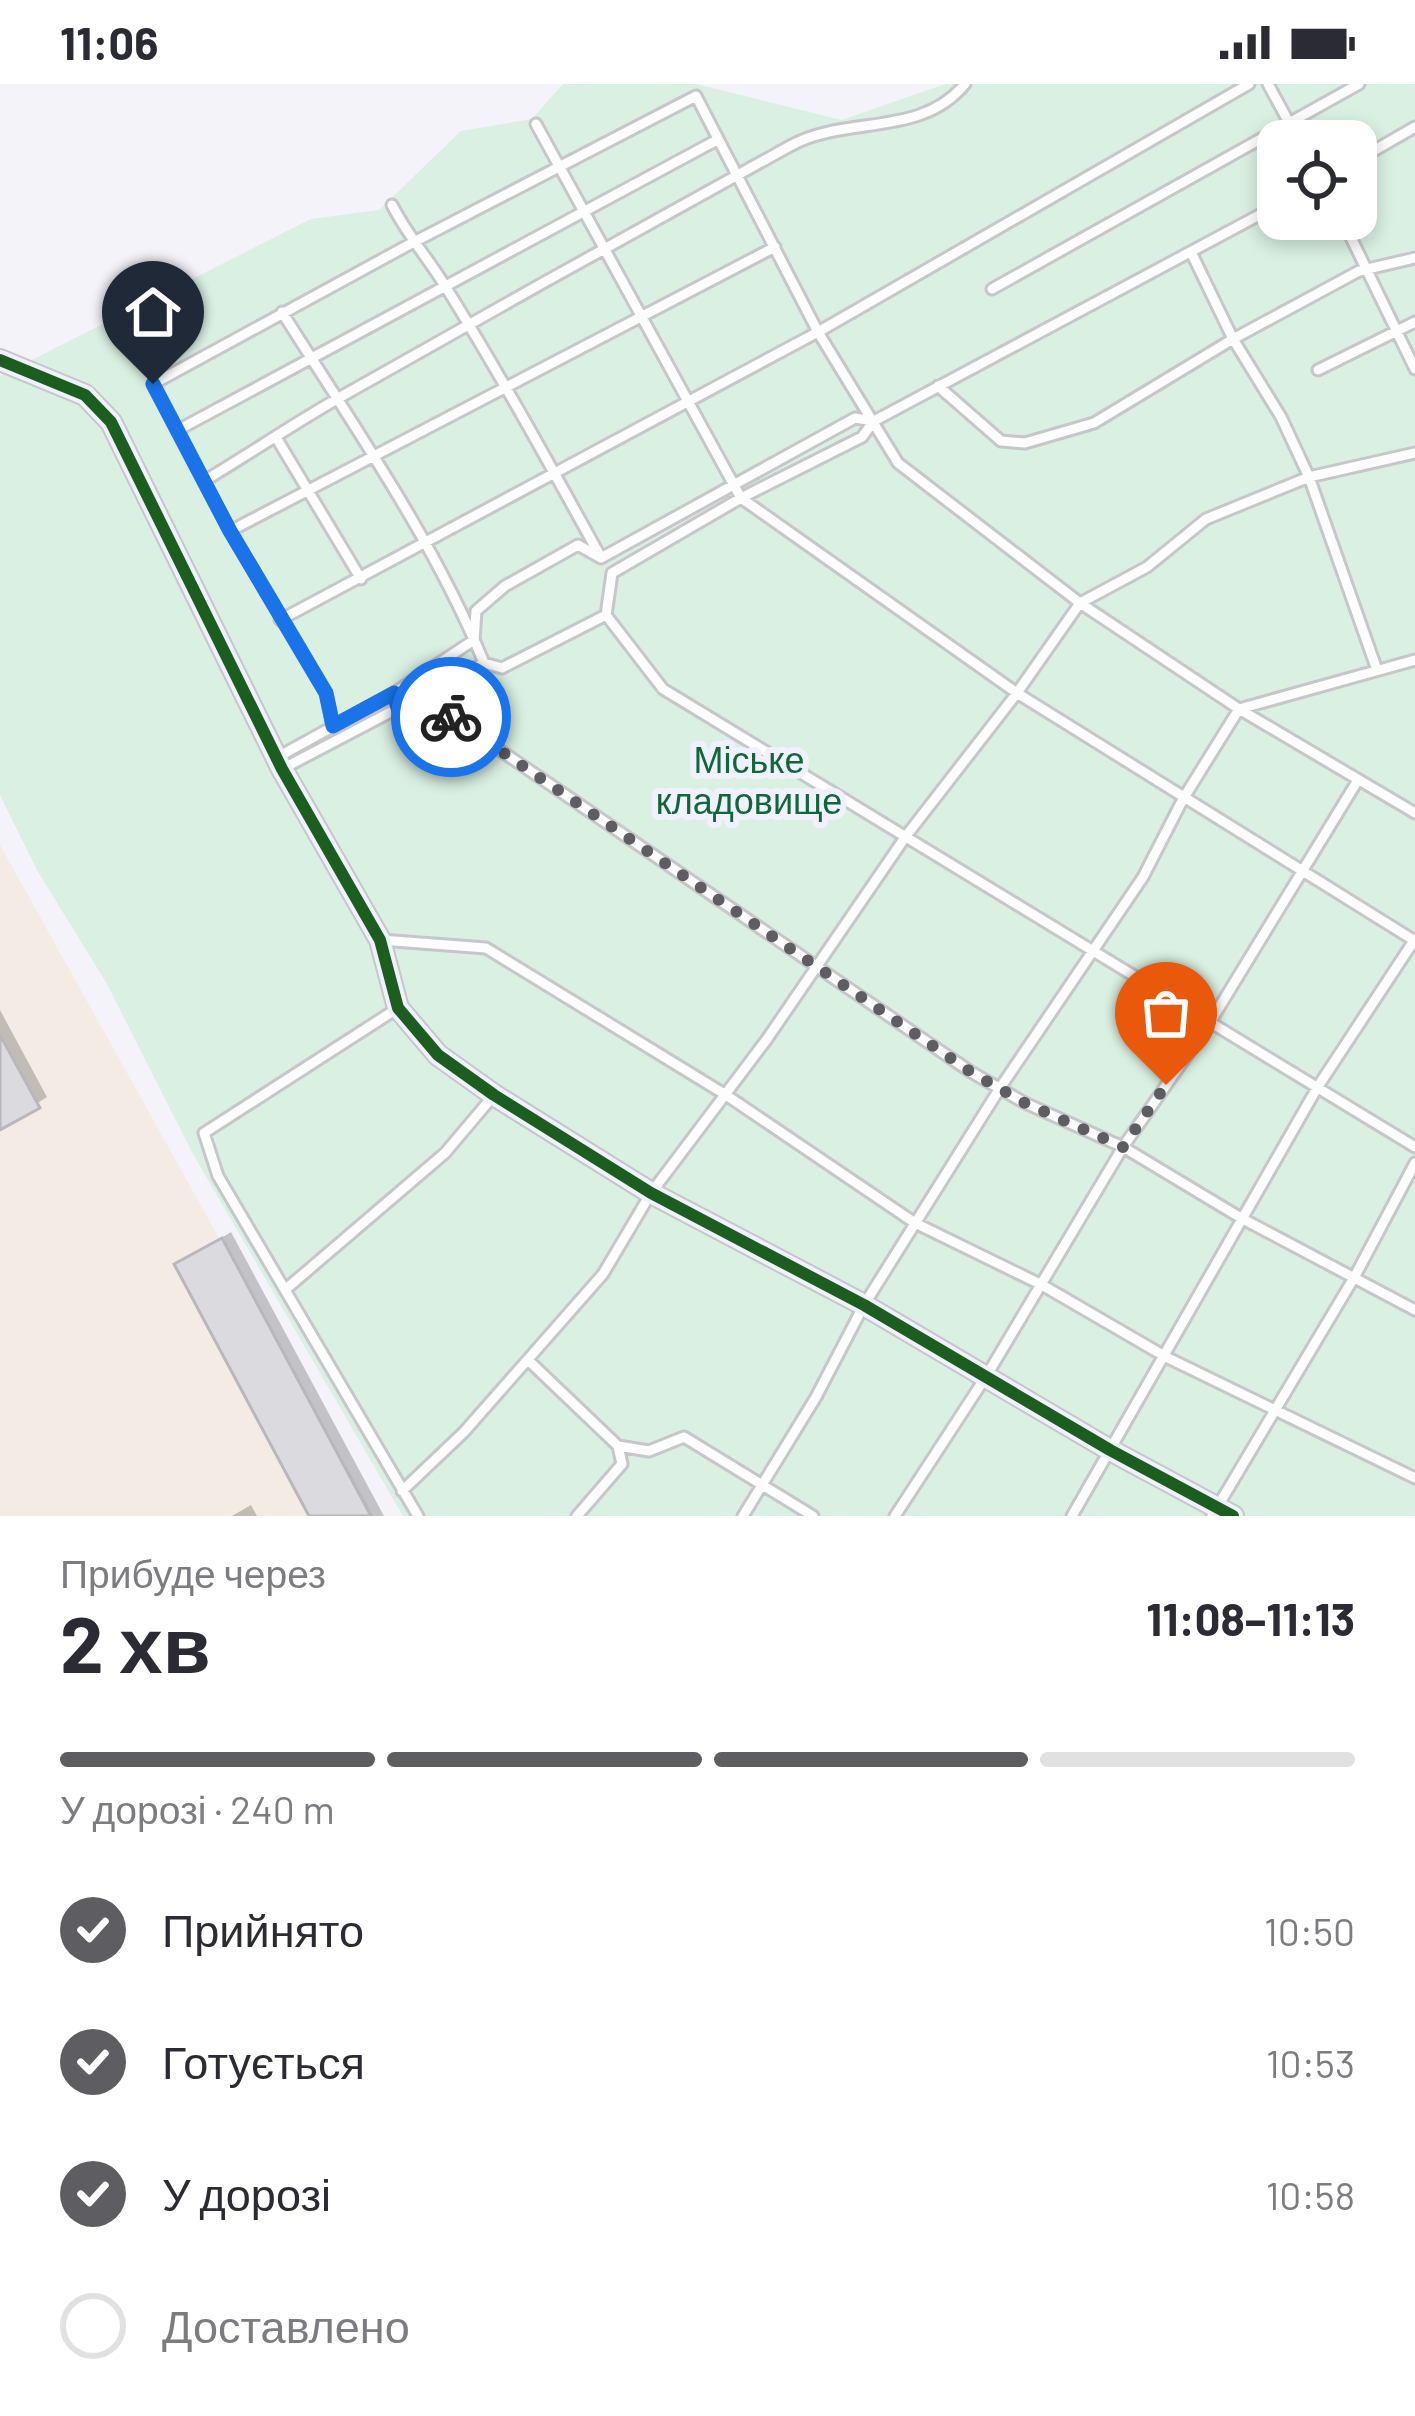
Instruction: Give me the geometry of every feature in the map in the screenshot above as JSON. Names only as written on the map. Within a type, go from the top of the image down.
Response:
[{"type":"street","points":[[0,360],[85,395],[111,422],[279,763],[380,940],[398,1008],[438,1055],[651,1193],[864,1305],[1220,1513]]},
{"type":"lane","points":[[204,481],[605,246],[810,135],[907,121],[952,100],[965,84]]},
{"type":"lane","points":[[280,620],[818,332],[1249,84]]},
{"type":"lane","points":[[1268,84],[1287,120]]},
{"type":"lane","points":[[1296,120],[1359,84]]},
{"type":"lane","points":[[333,726],[326,693],[230,531],[153,384],[696,95],[818,332],[898,463],[1080,603],[1239,709],[1415,813]]},
{"type":"lane","points":[[536,124],[741,498],[1017,693],[1415,940],[1317,1088],[1072,1516]]},
{"type":"lane","points":[[1377,149],[1415,127]]},
{"type":"lane","points":[[178,430],[717,140]]},
{"type":"lane","points":[[992,289],[1257,142]]},
{"type":"lane","points":[[392,205],[506,386],[612,573],[606,615],[663,689],[1415,1148]]},
{"type":"lane","points":[[612,573],[741,498],[862,436],[874,421],[1257,216]]},
{"type":"lane","points":[[1353,240],[1415,369]]},
{"type":"lane","points":[[230,531],[775,248]]},
{"type":"lane","points":[[1191,252],[1309,477],[1377,670]]},
{"type":"lane","points":[[938,386],[1001,441],[1025,443],[1094,423],[1233,339],[1368,268],[1415,257]]},
{"type":"lane","points":[[283,313],[340,398],[424,545],[484,663]]},
{"type":"lane","points":[[1318,370],[1415,322]]},
{"type":"lane","points":[[602,558],[855,418],[874,421]]},
{"type":"lane","points":[[277,439],[361,579]]},
{"type":"lane","points":[[402,1491],[464,1432],[603,1274],[651,1193],[726,1095],[906,836],[1080,603],[1147,567],[1207,519],[1309,477],[1415,453]]},
{"type":"lane","points":[[474,640],[476,611],[505,586],[578,545],[602,558]]},
{"type":"lane","points":[[279,763],[484,663],[502,668],[606,615]]},
{"type":"lane","points":[[279,763],[474,640]]},
{"type":"lane","points":[[743,1516],[915,1222],[1143,877],[1183,799],[1239,709],[1415,660]]},
{"type":"lane","points":[[394,693],[398,708]]},
{"type":"lane","points":[[398,708],[441,710],[1000,1088],[1123,1147],[1241,1218],[1415,1310]]},
{"type":"lane","points":[[895,1516],[988,1375],[1123,1147],[1209,1024],[1358,781]]},
{"type":"lane","points":[[380,940],[486,948],[726,1095],[915,1222],[1042,1286],[1166,1357],[1415,1478]]},
{"type":"lane","points":[[398,1008],[204,1133],[218,1176],[418,1516]]},
{"type":"lane","points":[[286,1289],[445,1153],[494,1095]]},
{"type":"lane","points":[[1220,1513],[1415,1163]]},
{"type":"lane","points":[[527,1360],[618,1445],[649,1451],[684,1437],[813,1516]]},
{"type":"lane","points":[[577,1516],[622,1464],[618,1445]]},
{"type":"shaded area","points":[[0,845],[374,1516],[0,1516]]},
{"type":"green space","name":"Міське кладовище","points":[[563,84],[696,84],[842,120],[945,84],[1415,84],[1415,1516],[403,1516],[193,1154],[107,984],[37,870],[0,795],[0,376],[311,219],[379,210],[461,131],[532,119]]},
{"type":"building","points":[[0,1035],[40,1108],[0,1130]]},
{"type":"building","points":[[222,1238],[371,1516],[309,1516],[174,1264]]},
{"type":"cycle path","points":[[0,360],[85,395],[111,422],[282,769],[380,940],[398,1008],[438,1055],[651,1193],[864,1305],[1110,1450],[1233,1516]]},
{"type":"way so far","points":[[451,717],[971,1072],[1025,1103],[1123,1147],[1166,1085]]},
{"type":"route","points":[[153,384],[230,531],[326,693],[333,726],[394,693],[398,708],[441,710],[451,717]]}]
